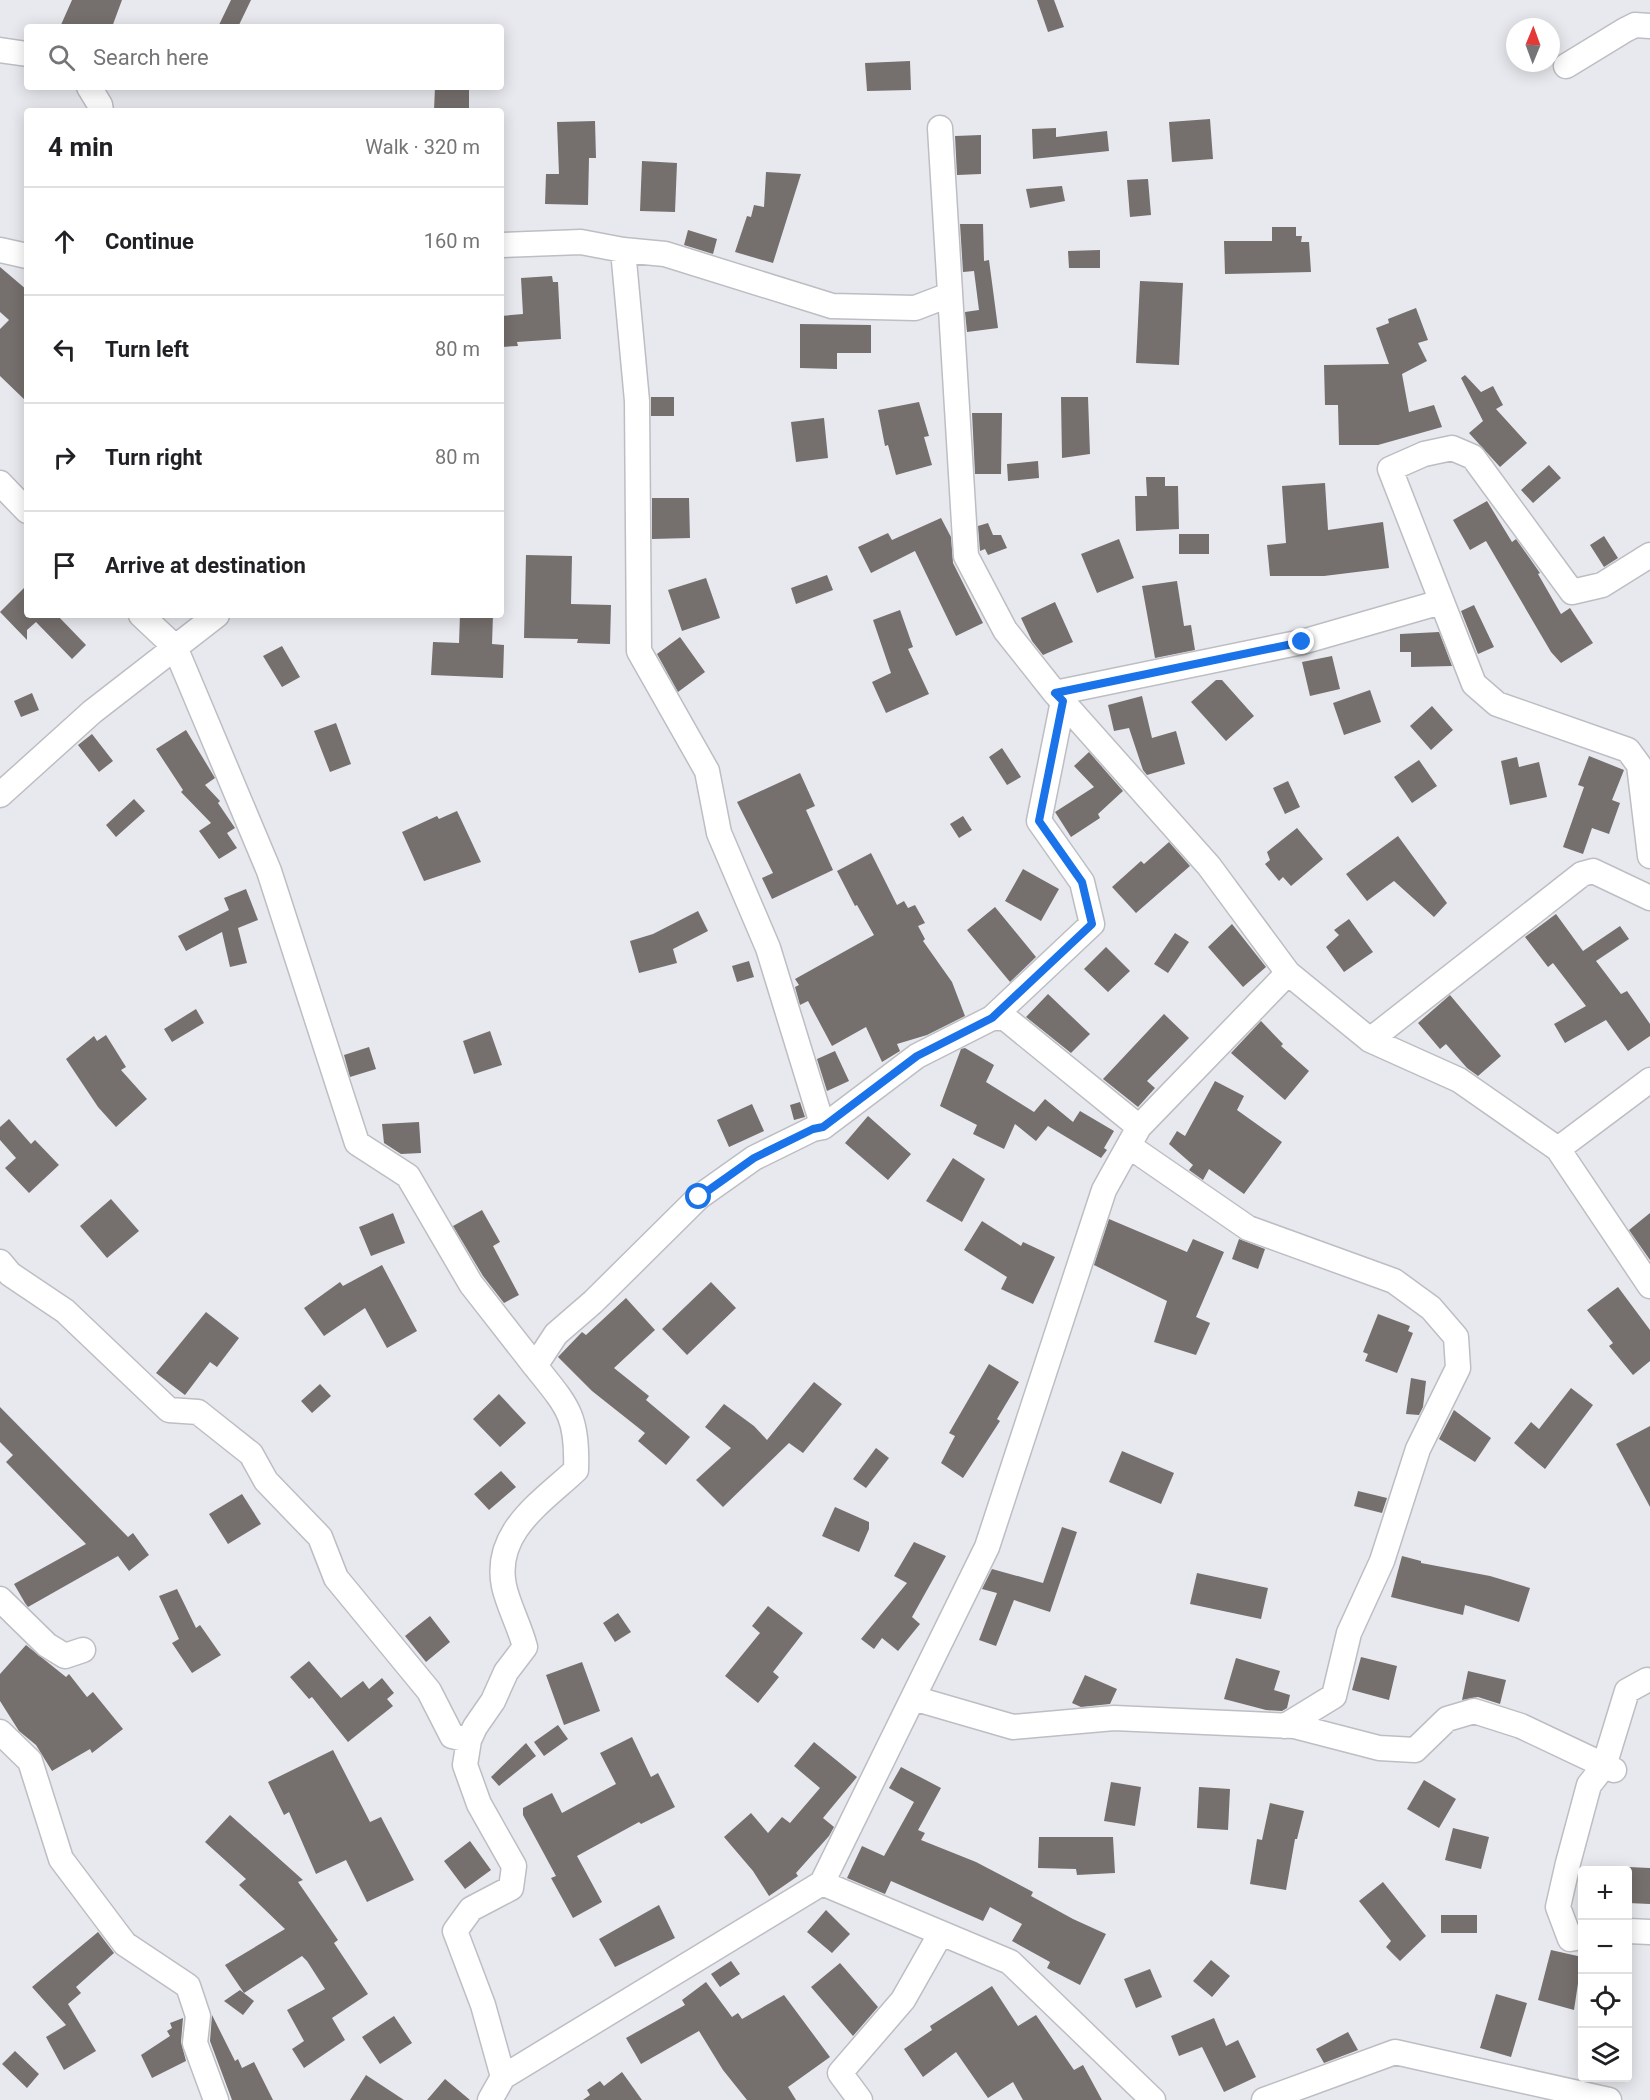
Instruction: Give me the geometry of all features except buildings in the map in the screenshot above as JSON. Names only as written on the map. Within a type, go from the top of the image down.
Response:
[{"type":"street","points":[[1566,66],[1635,25],[1650,26]]},
{"type":"street","points":[[0,50],[24,54]]},
{"type":"street","points":[[91,90],[100,108]]},
{"type":"street","points":[[940,128],[966,556],[1005,630],[1059,697],[1209,866],[1288,973],[1370,1040],[1459,1080],[1558,1149],[1650,1286]]},
{"type":"street","points":[[504,245],[581,242],[623,250],[665,254],[832,306],[915,308],[949,295]]},
{"type":"street","points":[[0,250],[24,255]]},
{"type":"street","points":[[623,250],[637,401],[639,651],[707,771],[718,834],[768,948],[823,1127]]},
{"type":"street","points":[[1650,555],[1602,585],[1572,592],[1473,457],[1452,448],[1434,452],[1390,470],[1474,684],[1497,704],[1628,750],[1639,765],[1650,856]]},
{"type":"street","points":[[0,483],[24,508]]},
{"type":"street","points":[[1059,697],[1302,642],[1441,602]]},
{"type":"street","points":[[144,618],[175,647],[268,871],[357,1143],[408,1176],[471,1284],[567,1405],[577,1438],[576,1470],[520,1522],[508,1537],[504,1585],[519,1622],[525,1647],[506,1672],[493,1701],[469,1740],[465,1765],[479,1804],[514,1866],[511,1888],[471,1909],[455,1931],[483,2005],[503,2077]]},
{"type":"street","points":[[0,795],[92,712],[213,618]]},
{"type":"street","points":[[535,1366],[556,1334],[593,1302],[699,1197],[754,1158],[813,1129],[823,1127],[917,1056],[992,1018],[1092,924],[1082,882],[1039,821],[1059,697]]},
{"type":"street","points":[[1370,1040],[1582,874],[1593,871],[1650,898]]},
{"type":"street","points":[[490,2100],[503,2077],[822,1883],[987,1547],[1104,1190],[1134,1136],[1288,973]]},
{"type":"street","points":[[992,1018],[1005,1018],[1134,1136],[1248,1228],[1394,1281],[1431,1308],[1456,1337],[1458,1368],[1418,1449],[1382,1561],[1349,1633],[1334,1696],[1285,1726]]},
{"type":"street","points":[[1558,1149],[1650,1080]]},
{"type":"street","points":[[0,1262],[10,1274],[65,1311],[169,1410],[198,1412],[251,1454],[266,1481],[320,1537],[336,1578],[429,1691],[452,1736],[469,1740]]},
{"type":"street","points":[[0,1599],[46,1644],[64,1656],[83,1650]]},
{"type":"street","points":[[1578,1937],[1570,1939],[1558,1907],[1589,1785],[1609,1768],[1627,1691],[1647,1680]]},
{"type":"street","points":[[913,1698],[1013,1727],[1114,1718],[1285,1726],[1378,1748],[1415,1750],[1448,1719],[1474,1711],[1521,1726],[1609,1768]]},
{"type":"street","points":[[0,1732],[30,1761],[61,1859],[125,1944],[188,1986],[198,2016],[195,2043],[216,2100]]},
{"type":"street","points":[[822,1883],[1010,1962],[1153,2100]]},
{"type":"street","points":[[1632,1931],[1650,1932]]},
{"type":"street","points":[[860,2100],[840,2073],[903,2000],[941,1933]]},
{"type":"street","points":[[1264,2100],[1395,2052],[1518,2090],[1609,2100]]},
{"type":"route","points":[[699,1197],[754,1158],[813,1129],[823,1127],[917,1056],[992,1018],[1092,924],[1082,882],[1039,821],[1063,701],[1055,693],[1302,642]]}]
